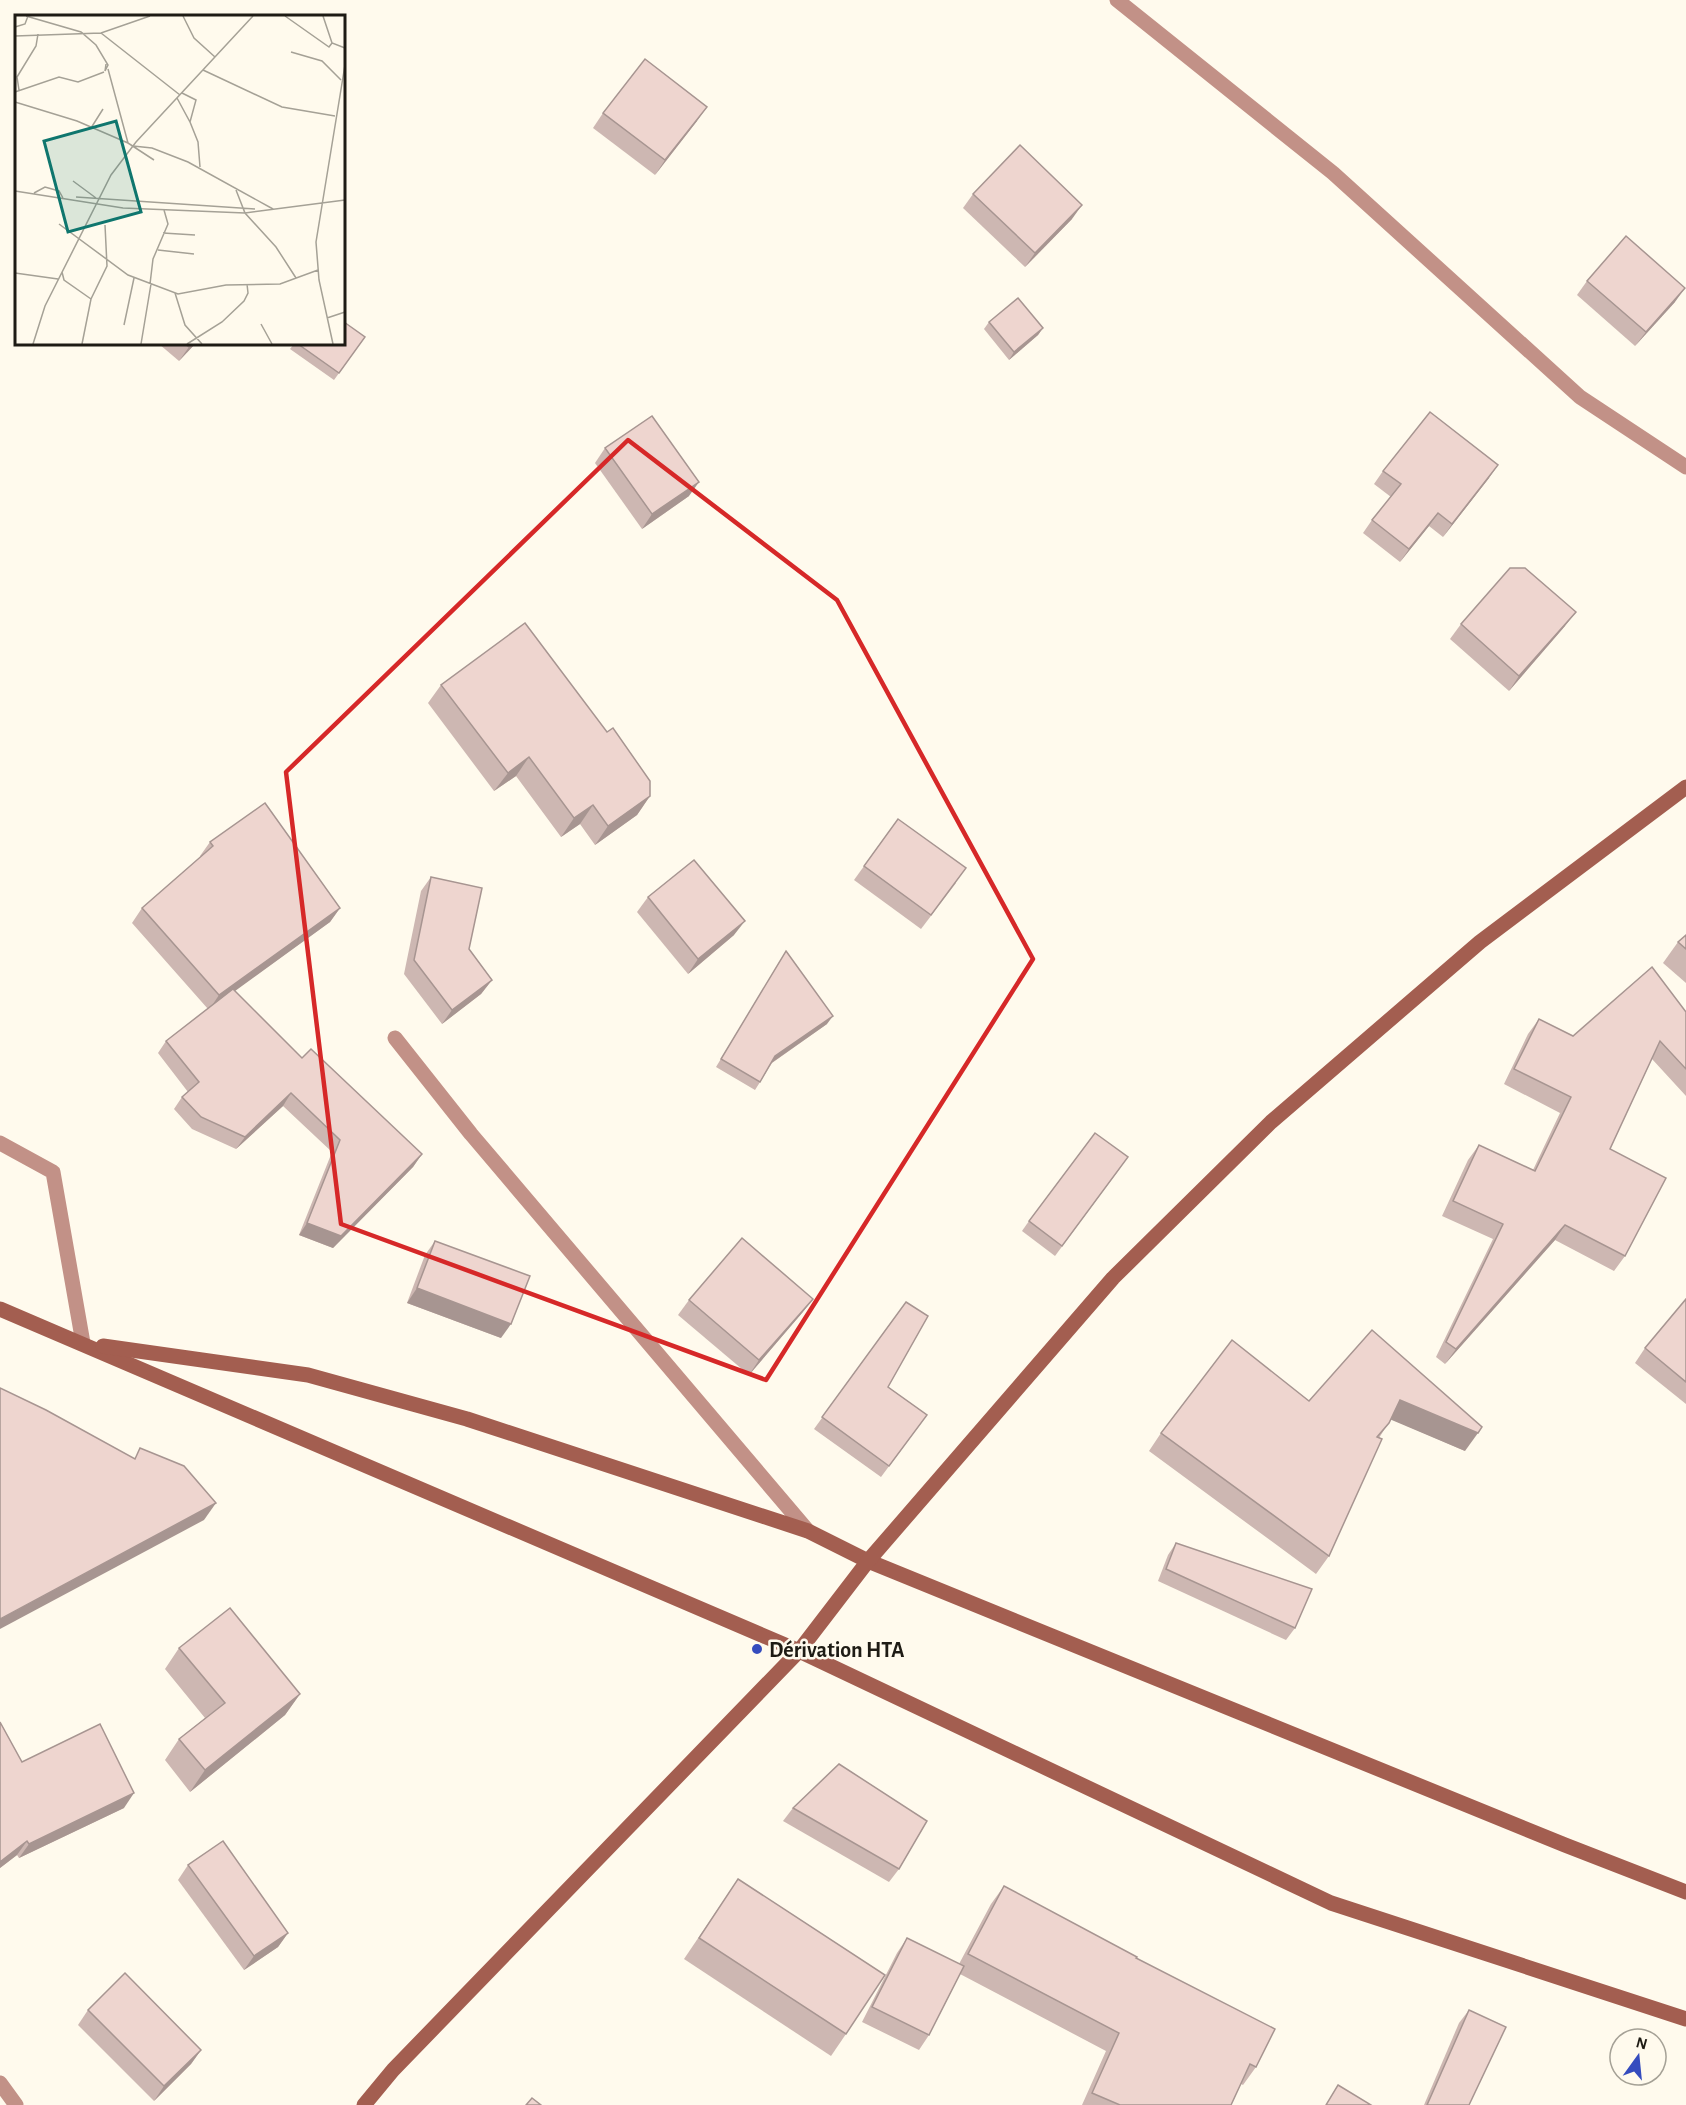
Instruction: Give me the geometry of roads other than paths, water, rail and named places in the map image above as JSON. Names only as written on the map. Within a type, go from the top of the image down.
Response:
[{"type":"main road","points":[[364,2105],[393,2070],[799,1651],[868,1561],[1113,1278],[1271,1122],[1480,942],[1686,787]]},
{"type":"main road","points":[[0,1309],[799,1651],[1331,1903],[1686,2019]]},
{"type":"main road","points":[[83,1343],[308,1375],[467,1419],[808,1531],[868,1561],[1565,1845],[1686,1892]]},
{"type":"street","points":[[1118,0],[1333,173],[1580,397],[1686,467]]},
{"type":"street","points":[[395,1038],[471,1134],[808,1531]]},
{"type":"street","points":[[0,1143],[53,1172],[83,1343]]},
{"type":"street","points":[[0,2083],[15,2105]]},
{"type":"place","name":"Dérivation HTA","points":[[757,1649]]}]
